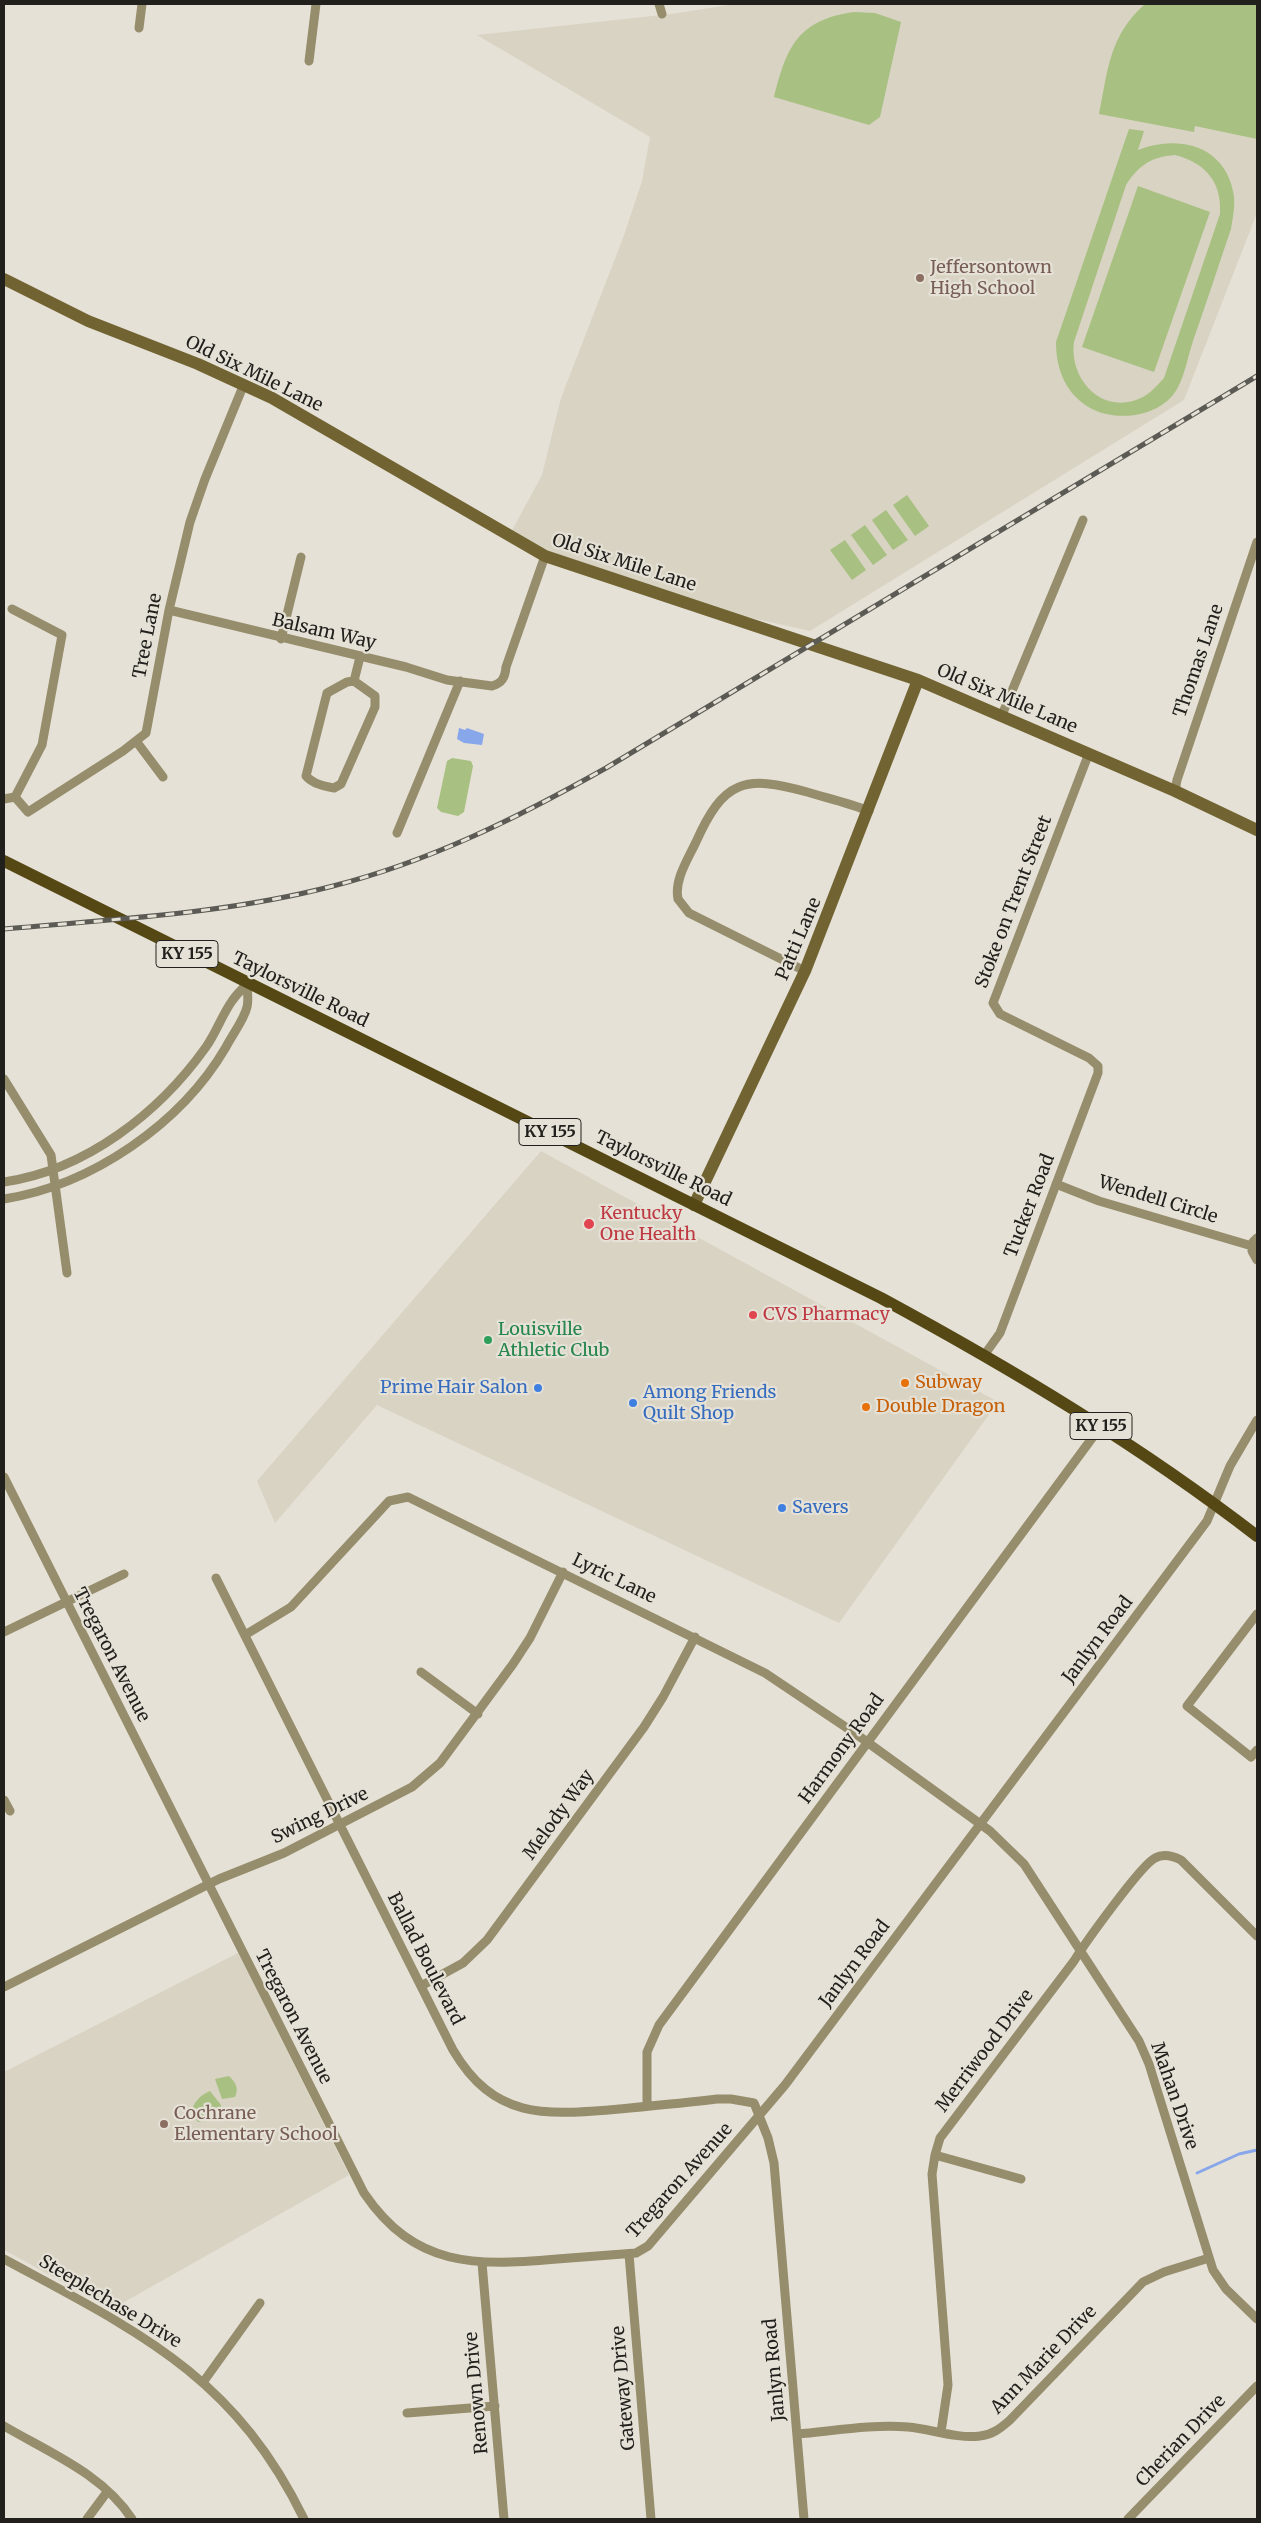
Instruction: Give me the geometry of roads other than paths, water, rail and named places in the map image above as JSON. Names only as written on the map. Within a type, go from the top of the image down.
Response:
[{"type":"main road","name":"Taylorsville Road","points":[[4,861],[247,984],[881,1298],[985,1354],[1101,1426],[1215,1503],[1257,1536]]},
{"type":"street","points":[[139,28],[142,4]]},
{"type":"street","points":[[310,61],[316,4]]},
{"type":"street","points":[[659,4],[662,14]]},
{"type":"street","name":"Old Six Mile Lane","points":[[4,280],[88,321],[244,384],[298,412],[545,556],[918,680],[1089,752],[1257,830]]},
{"type":"street","name":"Tree Lane","points":[[15,797],[28,812],[146,733],[168,610],[190,522],[205,479],[244,384]]},
{"type":"street","points":[[1002,715],[1083,520]]},
{"type":"street","name":"Thomas Lane","points":[[1175,791],[1205,691],[1257,542]]},
{"type":"street","name":"Balsam Way","points":[[168,610],[460,682],[492,686],[503,680],[545,556]]},
{"type":"street","points":[[281,639],[301,557]]},
{"type":"street","points":[[4,799],[15,797],[42,745],[62,635],[12,609]]},
{"type":"street","points":[[354,681],[360,657]]},
{"type":"street","name":"Patti Lane","points":[[694,1205],[805,971],[869,811],[918,680]]},
{"type":"street","points":[[354,681],[375,696],[375,707],[341,784],[334,788],[324,786],[310,780],[306,776],[327,693],[347,682],[354,681]]},
{"type":"street","points":[[397,833],[460,682]]},
{"type":"street","points":[[136,741],[163,777]]},
{"type":"street","name":"Stoke on Trent Street","points":[[1089,752],[993,1003],[1000,1014],[1089,1058],[1098,1066]]},
{"type":"street","points":[[805,971],[690,913],[678,899],[678,883],[707,818],[724,796],[740,786],[750,783],[770,782],[869,811]]},
{"type":"street","points":[[4,1182],[20,1180],[53,1169],[108,1141],[163,1098],[207,1046],[232,1000],[247,984]]},
{"type":"street","points":[[4,1199],[27,1196],[56,1187],[90,1171],[137,1143],[166,1118],[198,1085],[217,1061],[247,1006],[247,984]]},
{"type":"street","name":"Tucker Road","points":[[985,1354],[1000,1333],[1096,1080],[1098,1066]]},
{"type":"street","points":[[4,1079],[51,1155],[67,1273]]},
{"type":"street","name":"Wendell Circle","points":[[1056,1184],[1099,1201],[1252,1246]]},
{"type":"street","points":[[1257,1238],[1252,1246],[1253,1256],[1257,1260]]},
{"type":"street","name":"Janlyn Road","points":[[804,2519],[774,2163],[759,2116],[785,2085],[1207,1521],[1230,1466],[1257,1420]]},
{"type":"street","name":"Harmony Road","points":[[647,2106],[645,2072],[647,2052],[660,2025],[1101,1426]]},
{"type":"street","name":"Tregaron Avenue","points":[[4,1477],[354,2174],[372,2204],[397,2230],[432,2251],[466,2262],[500,2264],[640,2252],[648,2246],[759,2116]]},
{"type":"street","name":"Lyric Lane","points":[[245,1635],[291,1607],[384,1505],[399,1497],[414,1499],[765,1673],[867,1742],[980,1824]]},
{"type":"street","name":"Swing Drive","points":[[4,1988],[208,1884],[265,1862],[412,1787],[430,1773],[478,1714],[530,1638],[563,1572]]},
{"type":"street","points":[[4,1632],[124,1574]]},
{"type":"street","name":"Ballad Boulevard","points":[[216,1578],[462,2066],[479,2084],[500,2099],[528,2110],[554,2114],[731,2099],[754,2103],[759,2116]]},
{"type":"street","points":[[1257,1614],[1187,1706],[1251,1757],[1257,1750]]},
{"type":"street","name":"Melody Way","points":[[421,1986],[463,1962],[487,1940],[644,1727],[663,1697],[695,1637]]},
{"type":"street","points":[[421,1672],[478,1714]]},
{"type":"street","points":[[4,1800],[10,1811]]},
{"type":"street","name":"Mahan Drive","points":[[980,1824],[1024,1864],[1130,2027],[1142,2049],[1209,2258],[1217,2277],[1226,2289],[1257,2319]]},
{"type":"street","name":"Merriwood Drive","points":[[941,2432],[948,2385],[932,2174],[940,2138],[1141,1870],[1149,1862],[1161,1856],[1174,1857],[1188,1866],[1257,1936]]},
{"type":"street","points":[[935,2154],[1021,2179]]},
{"type":"street","name":"Gateway Drive","points":[[629,2254],[651,2519]]},
{"type":"street","name":"Ann Marie Drive","points":[[797,2434],[888,2426],[978,2437],[999,2429],[1143,2282],[1164,2272],[1209,2258]]},
{"type":"street","name":"Steeplechase Drive","points":[[4,2259],[148,2339],[204,2381],[236,2414],[268,2455],[290,2489],[304,2519]]},
{"type":"street","name":"Renown Drive","points":[[482,2263],[504,2519]]},
{"type":"street","points":[[204,2381],[260,2303]]},
{"type":"street","name":"Cherian Drive","points":[[1128,2519],[1257,2386]]},
{"type":"street","points":[[407,2413],[495,2406]]},
{"type":"street","points":[[4,2426],[58,2456],[107,2492],[132,2519]]},
{"type":"street","points":[[87,2519],[107,2492]]},
{"type":"water","points":[[459,728],[465,730],[467,728],[484,734],[482,745],[464,743],[457,739]]},
{"type":"waterway","points":[[1197,2173],[1239,2154],[1257,2150]]},
{"type":"railway","points":[[4,929],[170,914],[252,903],[293,895],[369,876],[440,851],[474,836],[540,804],[606,768],[1257,376]]},
{"type":"place","name":"Jeffersontown High School","points":[[920,278]]},
{"type":"place","name":"Kentucky One Health","points":[[589,1224]]},
{"type":"place","name":"CVS Pharmacy","points":[[753,1315]]},
{"type":"place","name":"Louisville Athletic Club","points":[[488,1340]]},
{"type":"place","name":"Subway","points":[[905,1383]]},
{"type":"place","name":"Prime Hair Salon","points":[[538,1388]]},
{"type":"place","name":"Among Friends Quilt Shop","points":[[633,1403]]},
{"type":"place","name":"Double Dragon","points":[[866,1407]]},
{"type":"place","name":"Savers","points":[[782,1508]]},
{"type":"place","name":"Cochrane Elementary School","points":[[164,2124]]}]
